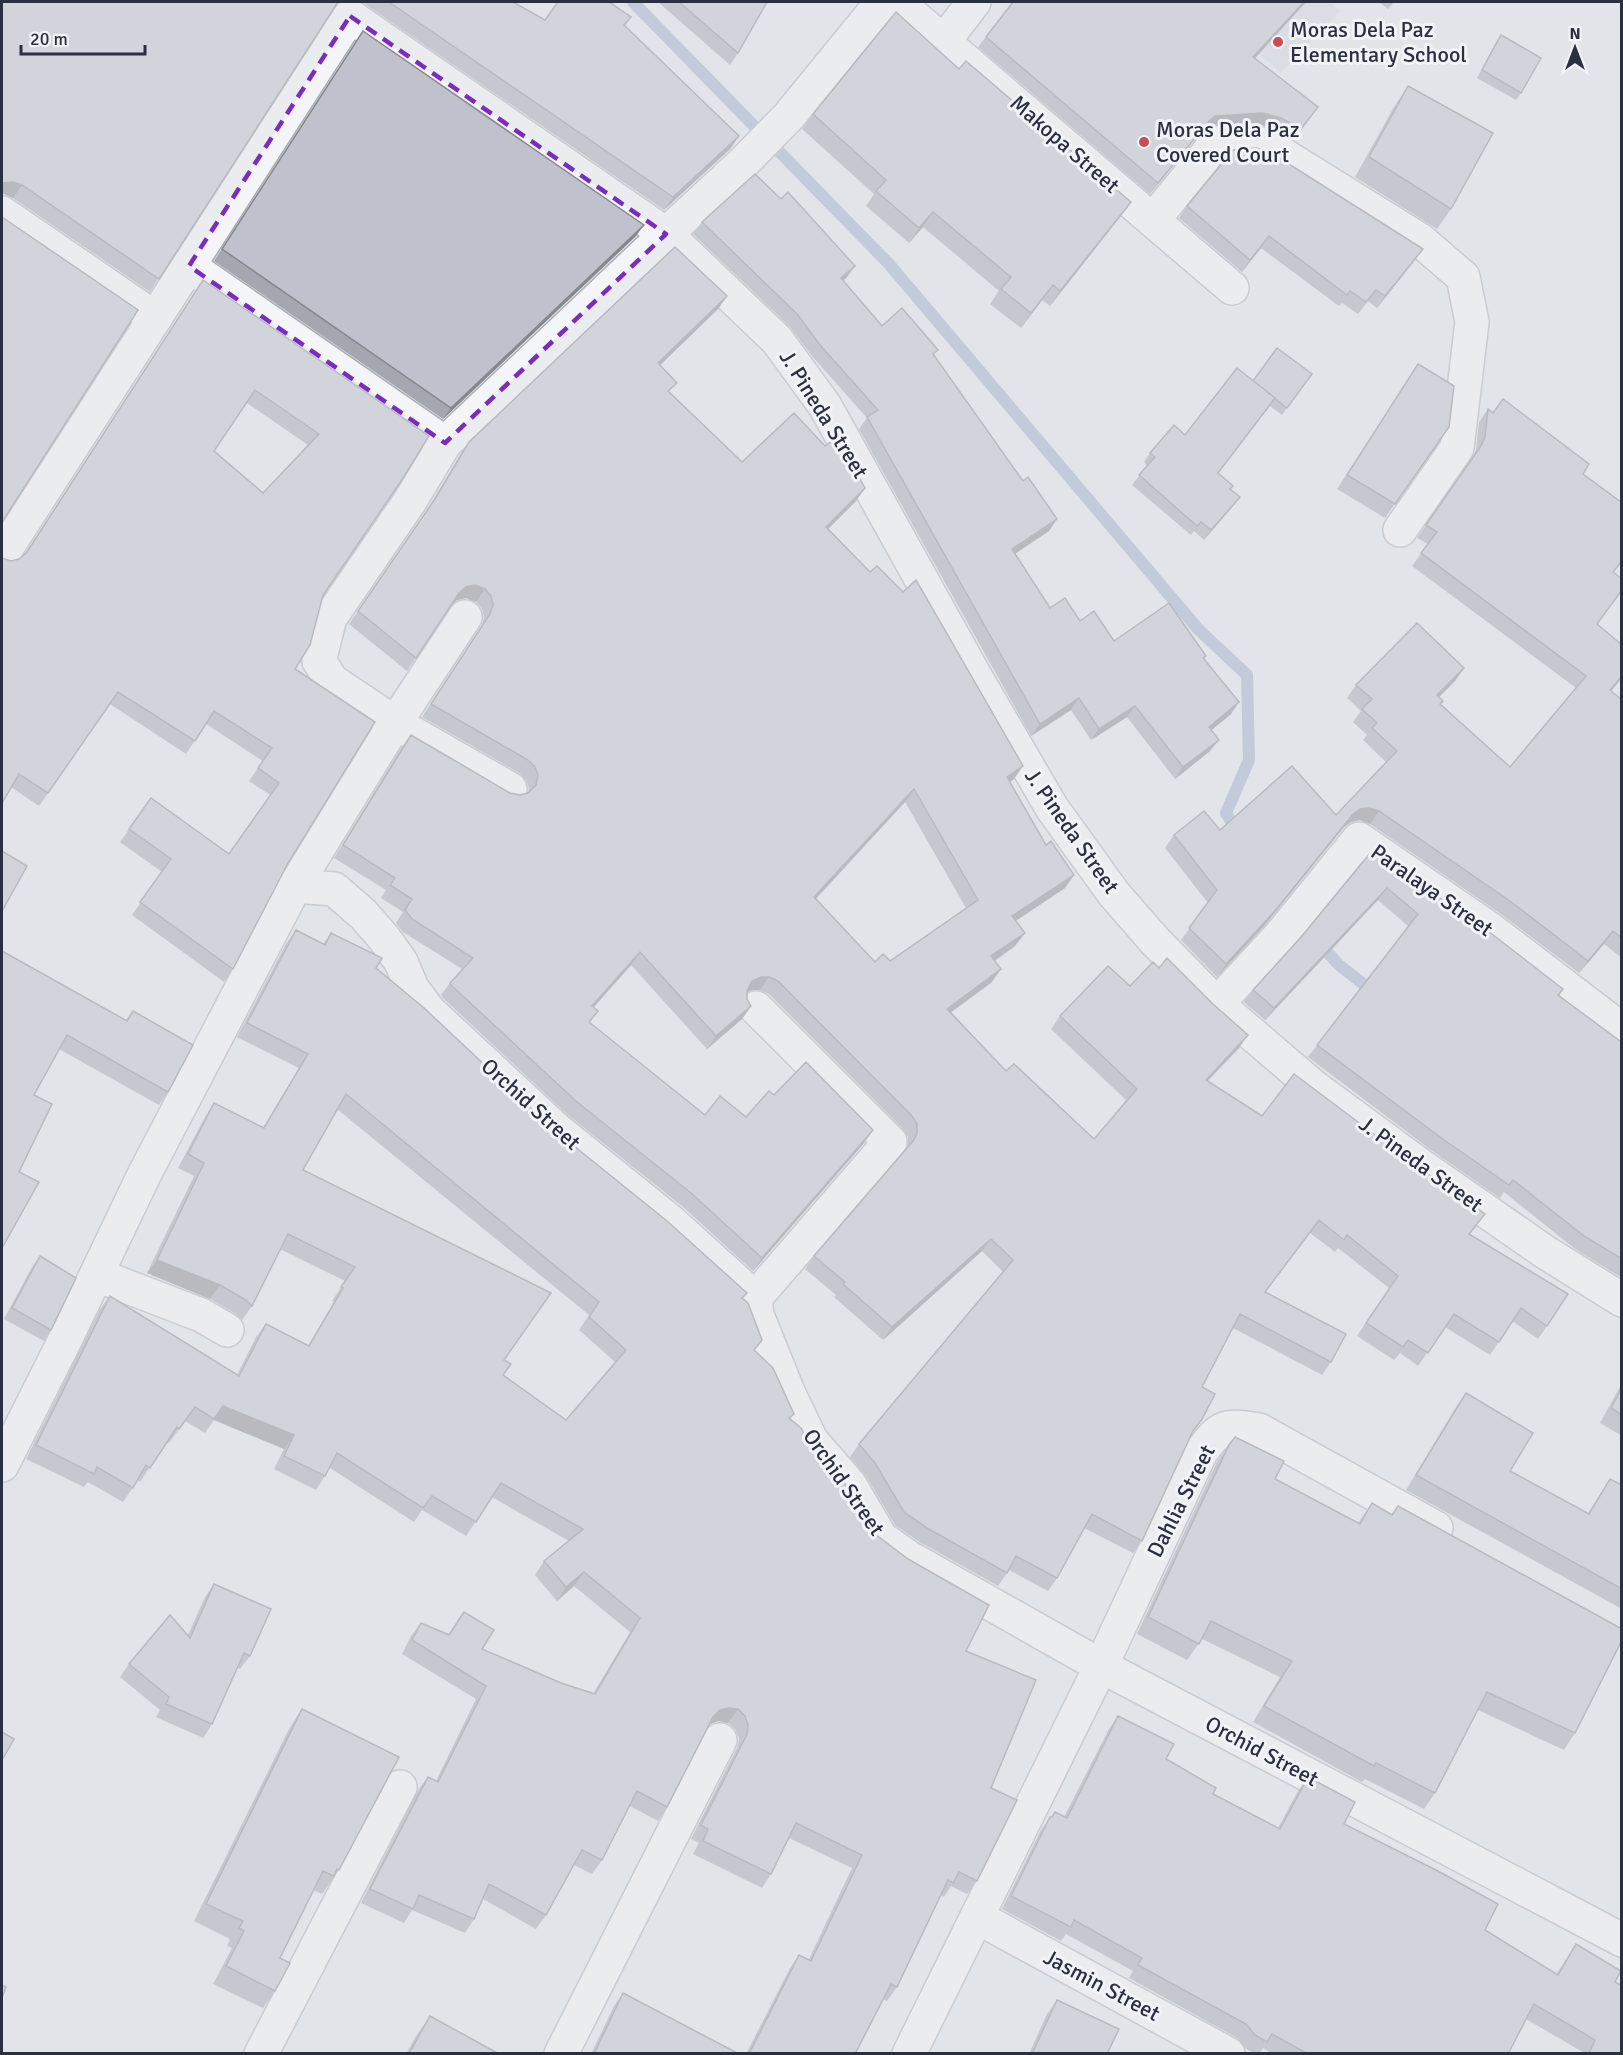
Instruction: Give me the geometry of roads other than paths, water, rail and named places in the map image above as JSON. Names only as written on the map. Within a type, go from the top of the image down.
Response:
[{"type":"street","points":[[510,789],[395,723],[332,681],[319,661],[330,618],[410,501],[445,443],[740,166],[789,116],[882,2]]},
{"type":"street","name":"Makopa Street","points":[[897,2],[1232,288]]},
{"type":"street","points":[[944,41],[975,2]]},
{"type":"street","name":"J. Pineda Street","points":[[189,266],[350,16],[666,234],[777,340],[818,396],[1052,808],[1114,894],[1155,942],[1217,1004],[1314,1087],[1545,1252],[1622,1300]]},
{"type":"street","points":[[1153,220],[1216,143],[1250,141],[1269,146],[1420,240],[1464,277],[1472,322],[1457,448],[1400,530]]},
{"type":"street","points":[[2,213],[155,318]]},
{"type":"street","points":[[2,555],[189,266],[445,443]]},
{"type":"street","points":[[2,1465],[144,1175],[295,886],[395,723],[465,617]]},
{"type":"street","name":"Paralaya Street","points":[[1217,1004],[1279,937],[1359,838],[1490,929],[1622,1030]]},
{"type":"street","name":"Orchid Street","points":[[295,886],[334,889],[363,914],[401,962],[412,988],[429,1011],[556,1130],[670,1221],[755,1298],[761,1326],[811,1440],[850,1485],[881,1538],[908,1557],[1101,1666],[1622,1940]]},
{"type":"street","points":[[755,1298],[890,1142],[756,1008]]},
{"type":"street","points":[[97,1275],[201,1315],[227,1330]]},
{"type":"street","name":"Dahlia Street","points":[[909,2054],[1101,1666],[1201,1452],[1216,1432],[1233,1427],[1259,1430],[1466,1545]]},
{"type":"street","points":[[561,2054],[720,1740]]},
{"type":"street","points":[[261,2054],[400,1787]]},
{"type":"street","name":"Jasmin Street","points":[[976,1917],[1228,2054]]},
{"type":"waterway","points":[[633,2],[889,264],[1199,630],[1247,675],[1249,760],[1226,813],[1239,834]]},
{"type":"waterway","points":[[1317,941],[1339,965],[1375,993]]},
{"type":"place","name":"Moras Dela Paz Elementary School","points":[[1278,42]]},
{"type":"place","name":"Moras Dela Paz Covered Court","points":[[1144,142]]}]
